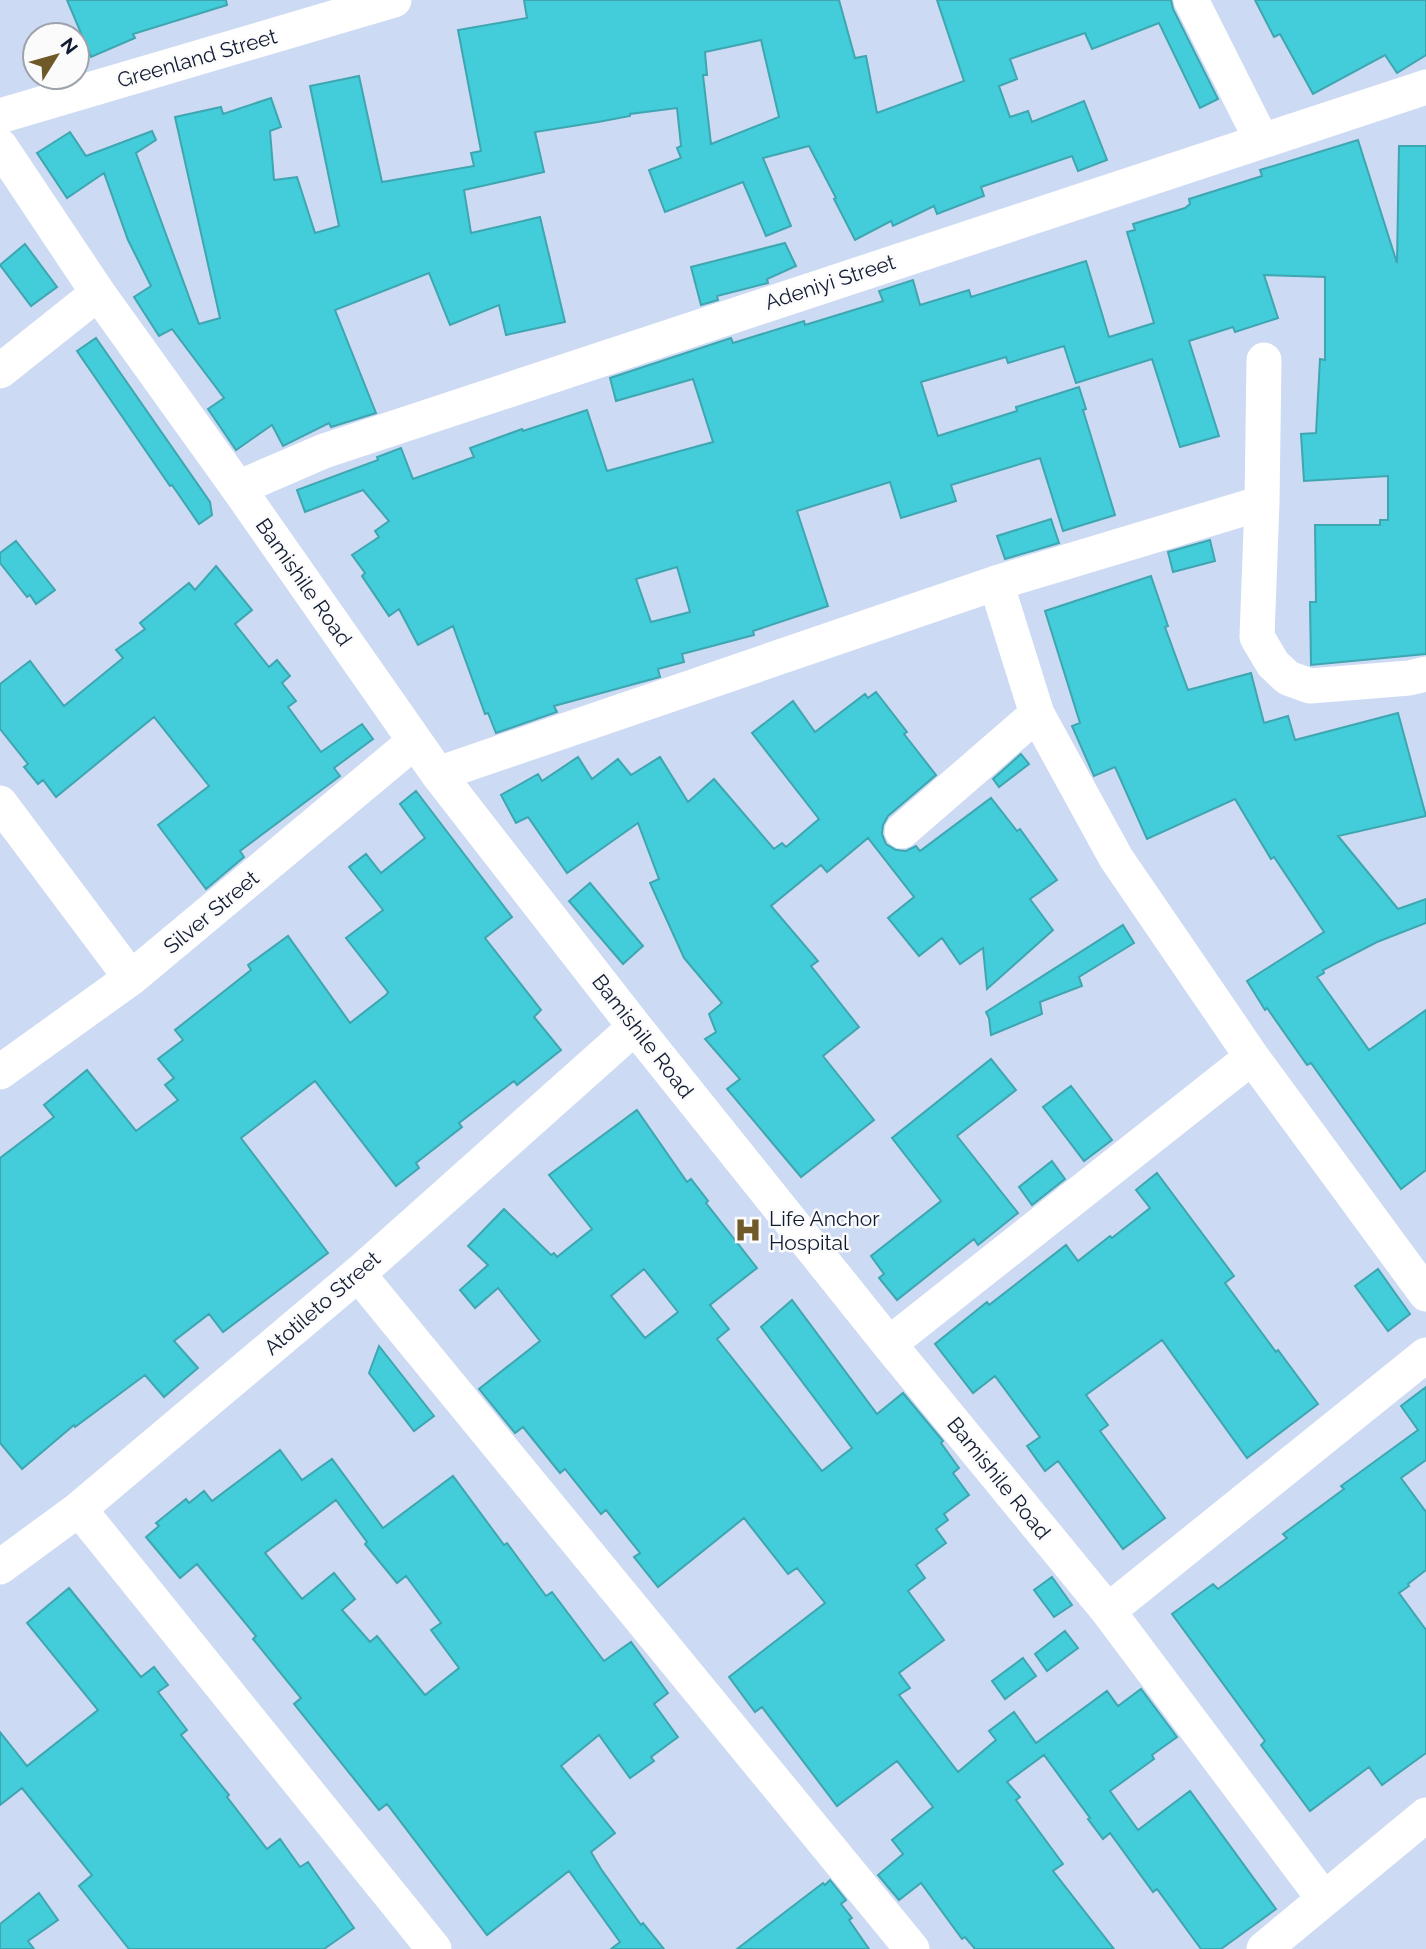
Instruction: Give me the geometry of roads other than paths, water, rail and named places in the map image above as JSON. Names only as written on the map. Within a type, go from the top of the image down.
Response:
[{"type":"street","name":"Greenland Street","points":[[0,116],[394,0]]},
{"type":"street","points":[[1191,0],[1262,141]]},
{"type":"street","name":"Adeniyi Street","points":[[238,488],[324,451],[1426,87]]},
{"type":"street","name":"Bamishile Road","points":[[0,146],[99,293],[438,774],[635,1027],[888,1344],[1108,1611],[1324,1899]]},
{"type":"street","points":[[0,371],[99,293]]},
{"type":"street","points":[[1264,360],[1257,637],[1273,664],[1288,678],[1310,686],[1420,685]]},
{"type":"street","points":[[438,774],[996,583],[1262,503]]},
{"type":"street","points":[[996,583],[1037,715],[1116,858],[1252,1057],[1426,1294]]},
{"type":"street","points":[[902,831],[1037,715]]},
{"type":"street","name":"Silver Street","points":[[0,1072],[131,978],[415,741]]},
{"type":"street","points":[[0,803],[131,978]]},
{"type":"street","name":"Atotileto Street","points":[[0,1567],[79,1509],[358,1273],[635,1027]]},
{"type":"street","points":[[888,1344],[1252,1057]]},
{"type":"street","points":[[358,1273],[912,1949]]},
{"type":"street","points":[[1108,1611],[1426,1355]]},
{"type":"street","points":[[79,1509],[434,1949]]},
{"type":"street","points":[[1266,1948],[1426,1815]]},
{"type":"place","name":"Life Anchor Hospital","points":[[748,1230]]}]
